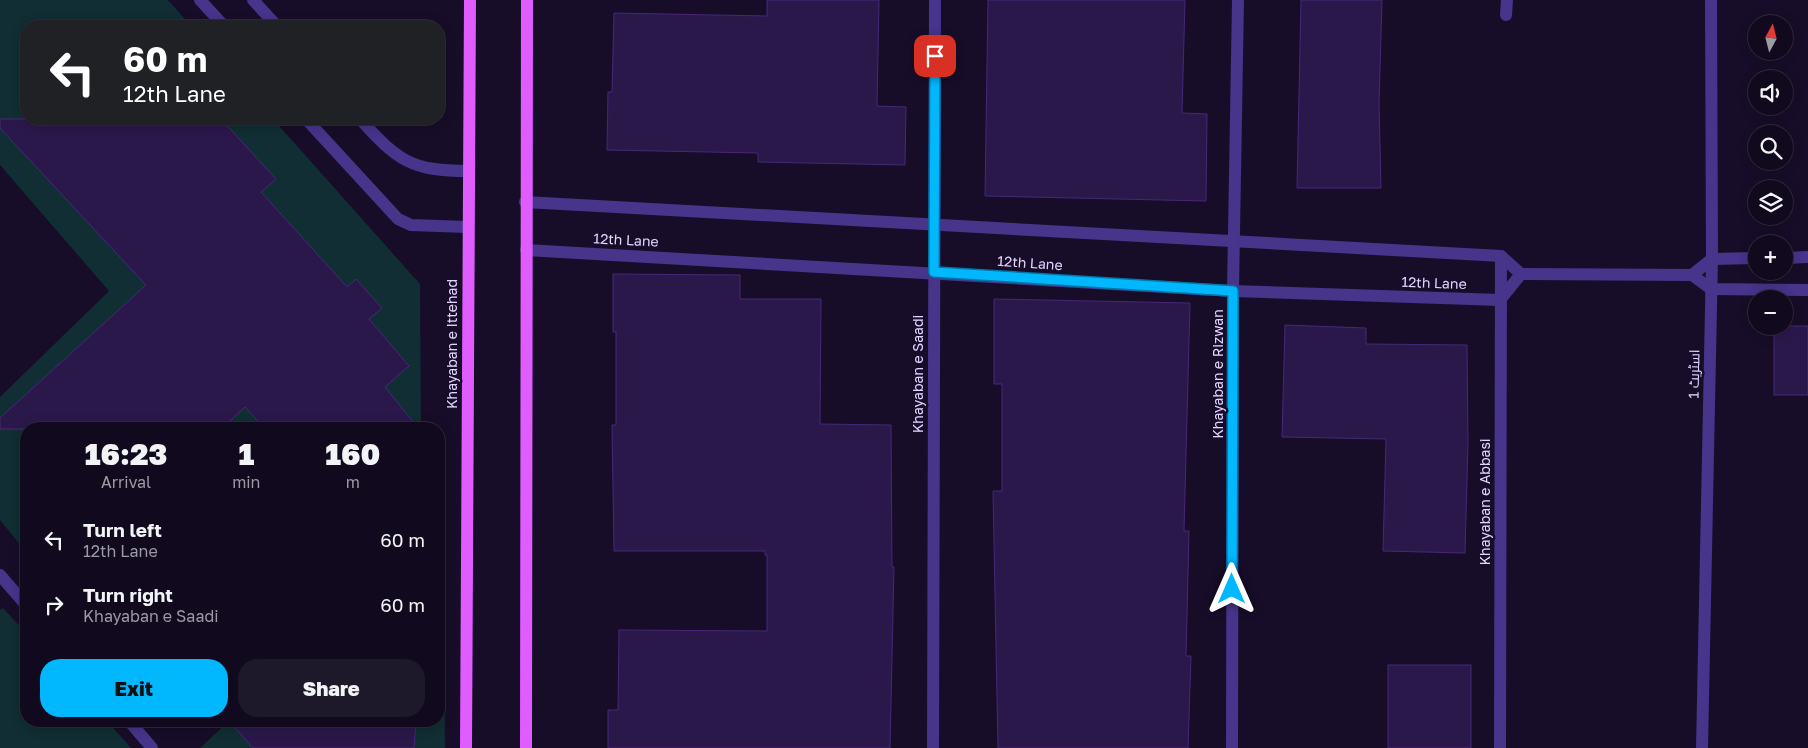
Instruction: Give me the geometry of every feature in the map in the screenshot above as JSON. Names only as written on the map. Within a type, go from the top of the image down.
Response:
[{"type":"main road","name":"Khayaban e Ittehad","points":[[466,748],[467,227],[470,0]]},
{"type":"main road","points":[[526,748],[525,202],[527,0]]},
{"type":"street","points":[[200,0],[218,20]]},
{"type":"street","points":[[253,0],[271,20]]},
{"type":"street","name":"Khayaban e Saadi","points":[[933,748],[935,0]]},
{"type":"street","name":"Khayaban e Rizwan","points":[[1232,748],[1233,291],[1238,0]]},
{"type":"street","points":[[1506,0],[1506,16]]},
{"type":"street","name":"اسٹریٹ 1","points":[[1702,748],[1712,259],[1711,0]]},
{"type":"street","points":[[312,125],[398,219],[410,226],[467,227]]},
{"type":"street","points":[[365,125],[384,146],[414,165],[436,171],[469,171]]},
{"type":"street","points":[[525,202],[934,224],[1234,243],[1500,256],[1525,274],[1688,275],[1711,289],[1808,290]]},
{"type":"street","name":"12th Lane","points":[[526,250],[934,272],[1233,291],[1500,300]]},
{"type":"street","name":"Khayaban e Abbasi","points":[[1500,256],[1500,748]]},
{"type":"street","points":[[1793,258],[1808,257]]},
{"type":"street","points":[[1688,275],[1712,259],[1748,258]]},
{"type":"street","points":[[1500,300],[1525,274]]},
{"type":"street","points":[[0,575],[20,598]]},
{"type":"street","points":[[134,727],[152,748]]},
{"type":"green space","points":[[0,0],[168,0],[186,20],[20,20],[20,125],[278,125],[420,284],[421,422],[20,422],[20,545],[0,520],[0,397],[109,291],[0,165]]},
{"type":"green space","points":[[3,608],[20,626],[20,727],[112,727],[131,748],[0,748],[0,610]]},
{"type":"green space","points":[[223,727],[445,727],[445,748],[200,748]]},
{"type":"building","points":[[767,0],[879,0],[877,106],[906,107],[905,165],[758,162],[758,153],[607,150],[608,92],[612,92],[614,13],[767,16]]},
{"type":"building","points":[[988,0],[1185,0],[1182,113],[1207,114],[1206,201],[985,196]]},
{"type":"building","points":[[1301,0],[1382,0],[1379,104],[1381,188],[1297,188]]},
{"type":"building","points":[[0,119],[20,119],[20,125],[226,125],[276,179],[261,192],[347,287],[356,279],[382,308],[369,319],[409,366],[385,387],[413,422],[259,422],[245,407],[229,422],[20,422],[20,429],[0,429],[0,418],[146,285],[0,128]]},
{"type":"building","points":[[613,274],[740,275],[740,299],[821,299],[820,424],[891,425],[892,567],[894,567],[890,748],[608,748],[608,710],[618,710],[619,630],[767,631],[767,555],[765,555],[765,551],[614,551],[612,425],[616,425],[616,332],[613,332]]},
{"type":"building","points":[[994,299],[1190,303],[1184,531],[1189,531],[1186,656],[1191,656],[1188,748],[998,748],[993,491],[1002,491],[1002,384],[994,384]]},
{"type":"building","points":[[1285,325],[1366,328],[1366,344],[1467,345],[1468,442],[1465,553],[1383,551],[1386,439],[1282,437]]},
{"type":"building","points":[[1793,326],[1808,326],[1808,395],[1774,395],[1774,335],[1793,335]]},
{"type":"building","points":[[1388,665],[1471,665],[1471,748],[1388,748]]},
{"type":"building","points":[[234,727],[416,727],[414,748],[253,748]]},
{"type":"route","points":[[935,56],[934,272],[1233,291],[1232,589]]}]
